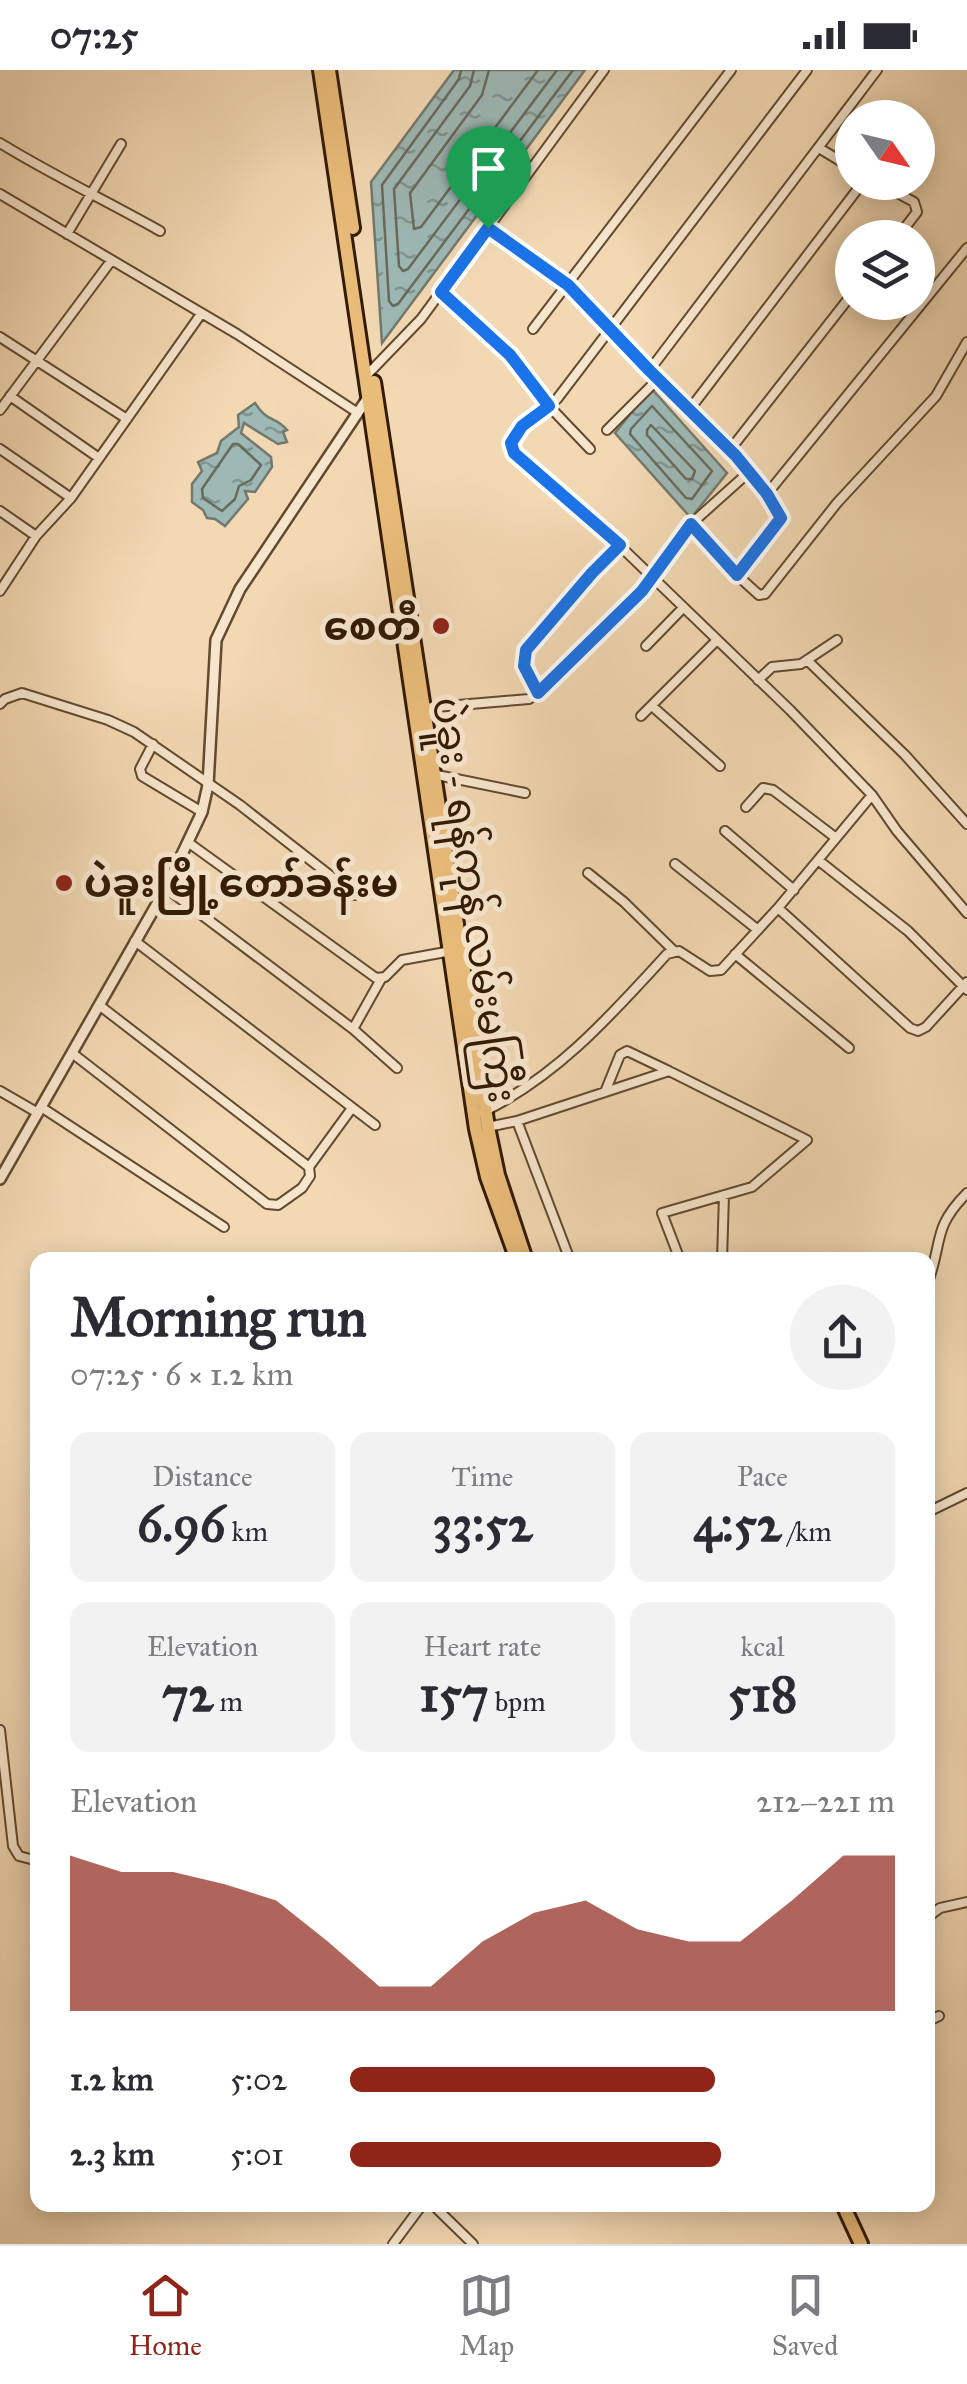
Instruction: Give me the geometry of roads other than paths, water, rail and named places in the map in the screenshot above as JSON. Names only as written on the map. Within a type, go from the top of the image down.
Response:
[{"type":"highway","name":"ပဲခူး - ရန်ကုန် လမ်းမကြီး","points":[[320,70],[369,373]]},
{"type":"highway","name":"ပဲခူး - ရန်ကုန် လမ်းမကြီး","points":[[329,70],[398,584],[487,1178],[513,1252]]},
{"type":"highway","name":"ပဲခူး - ရန်ကုန် လမ်းမကြီး","points":[[372,395],[423,708],[454,950]]},
{"type":"highway","name":"ပဲခူး - ရန်ကုန် လမ်းမကြီး","points":[[480,1112],[488,1127],[498,1175],[523,1252]]},
{"type":"highway","points":[[847,2212],[864,2244]]},
{"type":"highway","points":[[854,2212],[864,2244]]},
{"type":"street","points":[[369,373],[421,320],[604,70]]},
{"type":"street","points":[[533,329],[730,70]]},
{"type":"street","points":[[807,70],[681,233],[612,330],[549,406],[522,426],[511,443],[514,453],[620,545],[872,795],[897,831],[967,913]]},
{"type":"street","points":[[649,370],[877,70]]},
{"type":"street","points":[[0,143],[51,175],[92,192],[160,231]]},
{"type":"street","points":[[67,234],[121,144]]},
{"type":"street","points":[[819,148],[835,158]]},
{"type":"street","points":[[0,194],[358,413]]},
{"type":"street","points":[[690,409],[849,200]]},
{"type":"street","points":[[488,228],[568,285],[730,450],[767,494],[781,518],[737,575]]},
{"type":"street","points":[[767,494],[967,248]]},
{"type":"street","points":[[0,410],[111,260]]},
{"type":"street","points":[[441,292],[510,355],[549,406],[590,449]]},
{"type":"street","points":[[0,590],[36,536],[71,498],[201,314]]},
{"type":"street","points":[[730,450],[835,316]]},
{"type":"street","points":[[0,337],[127,419]]},
{"type":"street","points":[[691,524],[737,575],[765,594],[838,503],[936,396],[967,342]]},
{"type":"street","points":[[608,430],[658,379]]},
{"type":"street","points":[[0,1179],[190,844],[208,784],[216,640],[240,589],[372,395]]},
{"type":"street","points":[[10,396],[99,458]]},
{"type":"street","points":[[0,449],[71,498]]},
{"type":"street","points":[[423,708],[529,699],[538,693],[642,591],[691,524],[749,472]]},
{"type":"street","points":[[0,511],[36,536]]},
{"type":"street","points":[[538,693],[524,666],[526,650],[620,545]]},
{"type":"street","points":[[646,646],[683,608]]},
{"type":"street","points":[[758,680],[772,668],[790,667],[807,660],[837,640]]},
{"type":"street","points":[[642,716],[716,641]]},
{"type":"street","points":[[807,660],[906,755],[967,824]]},
{"type":"street","points":[[0,704],[22,693],[108,720],[154,744],[355,895]]},
{"type":"street","points":[[652,706],[720,766]]},
{"type":"street","points":[[154,744],[140,768],[142,776],[202,812]]},
{"type":"street","points":[[432,774],[526,793]]},
{"type":"street","points":[[746,807],[763,788],[772,790],[836,838]]},
{"type":"street","points":[[588,873],[673,950],[710,971],[721,970],[794,890],[872,795]]},
{"type":"street","points":[[725,832],[794,890]]},
{"type":"street","points":[[190,844],[381,979]]},
{"type":"street","points":[[778,908],[910,1028],[918,1031],[926,1027],[966,986],[908,931],[818,860]]},
{"type":"street","points":[[675,864],[758,930]]},
{"type":"street","points":[[166,888],[353,1029],[397,1068]]},
{"type":"street","points":[[136,942],[375,1126]]},
{"type":"street","points":[[353,1029],[381,979],[402,960],[454,950]]},
{"type":"street","points":[[480,1112],[516,1093],[594,1035],[673,950]]},
{"type":"street","points":[[735,954],[848,1048]]},
{"type":"street","points":[[99,1005],[309,1167]]},
{"type":"street","points":[[605,1093],[620,1055],[626,1051],[807,1140],[752,1187],[662,1213],[677,1252]]},
{"type":"street","points":[[72,1054],[268,1204],[278,1205],[302,1188],[310,1176],[309,1167],[352,1108]]},
{"type":"street","points":[[488,1127],[669,1071]]},
{"type":"street","points":[[0,1091],[40,1110],[224,1226]]},
{"type":"street","points":[[517,1121],[567,1252]]},
{"type":"street","points":[[935,1253],[943,1220],[967,1194]]},
{"type":"street","points":[[722,1252],[724,1195]]},
{"type":"street","points":[[935,1509],[967,1494]]},
{"type":"street","points":[[0,1730],[13,1846],[18,1856],[30,1859]]},
{"type":"street","points":[[935,1912],[967,1902]]},
{"type":"street","points":[[935,2018],[939,2016]]},
{"type":"street","points":[[393,2244],[417,2212]]},
{"type":"street","points":[[440,2212],[473,2244]]},
{"type":"water","points":[[454,70],[585,70],[382,343],[371,182]]},
{"type":"water","points":[[651,388],[727,473],[691,518],[615,433]]},
{"type":"water","points":[[255,403],[287,430],[283,432],[287,442],[278,444],[244,423],[241,433],[271,457],[272,467],[255,492],[245,491],[248,499],[225,526],[207,518],[192,502],[192,484],[202,471],[198,462],[217,453],[221,441],[239,427],[238,415]]},
{"type":"place","name":"စေတီ","points":[[441,626]]},
{"type":"place","name":"ပဲခူးမြို့တော်ခန်းမ","points":[[64,883]]}]
